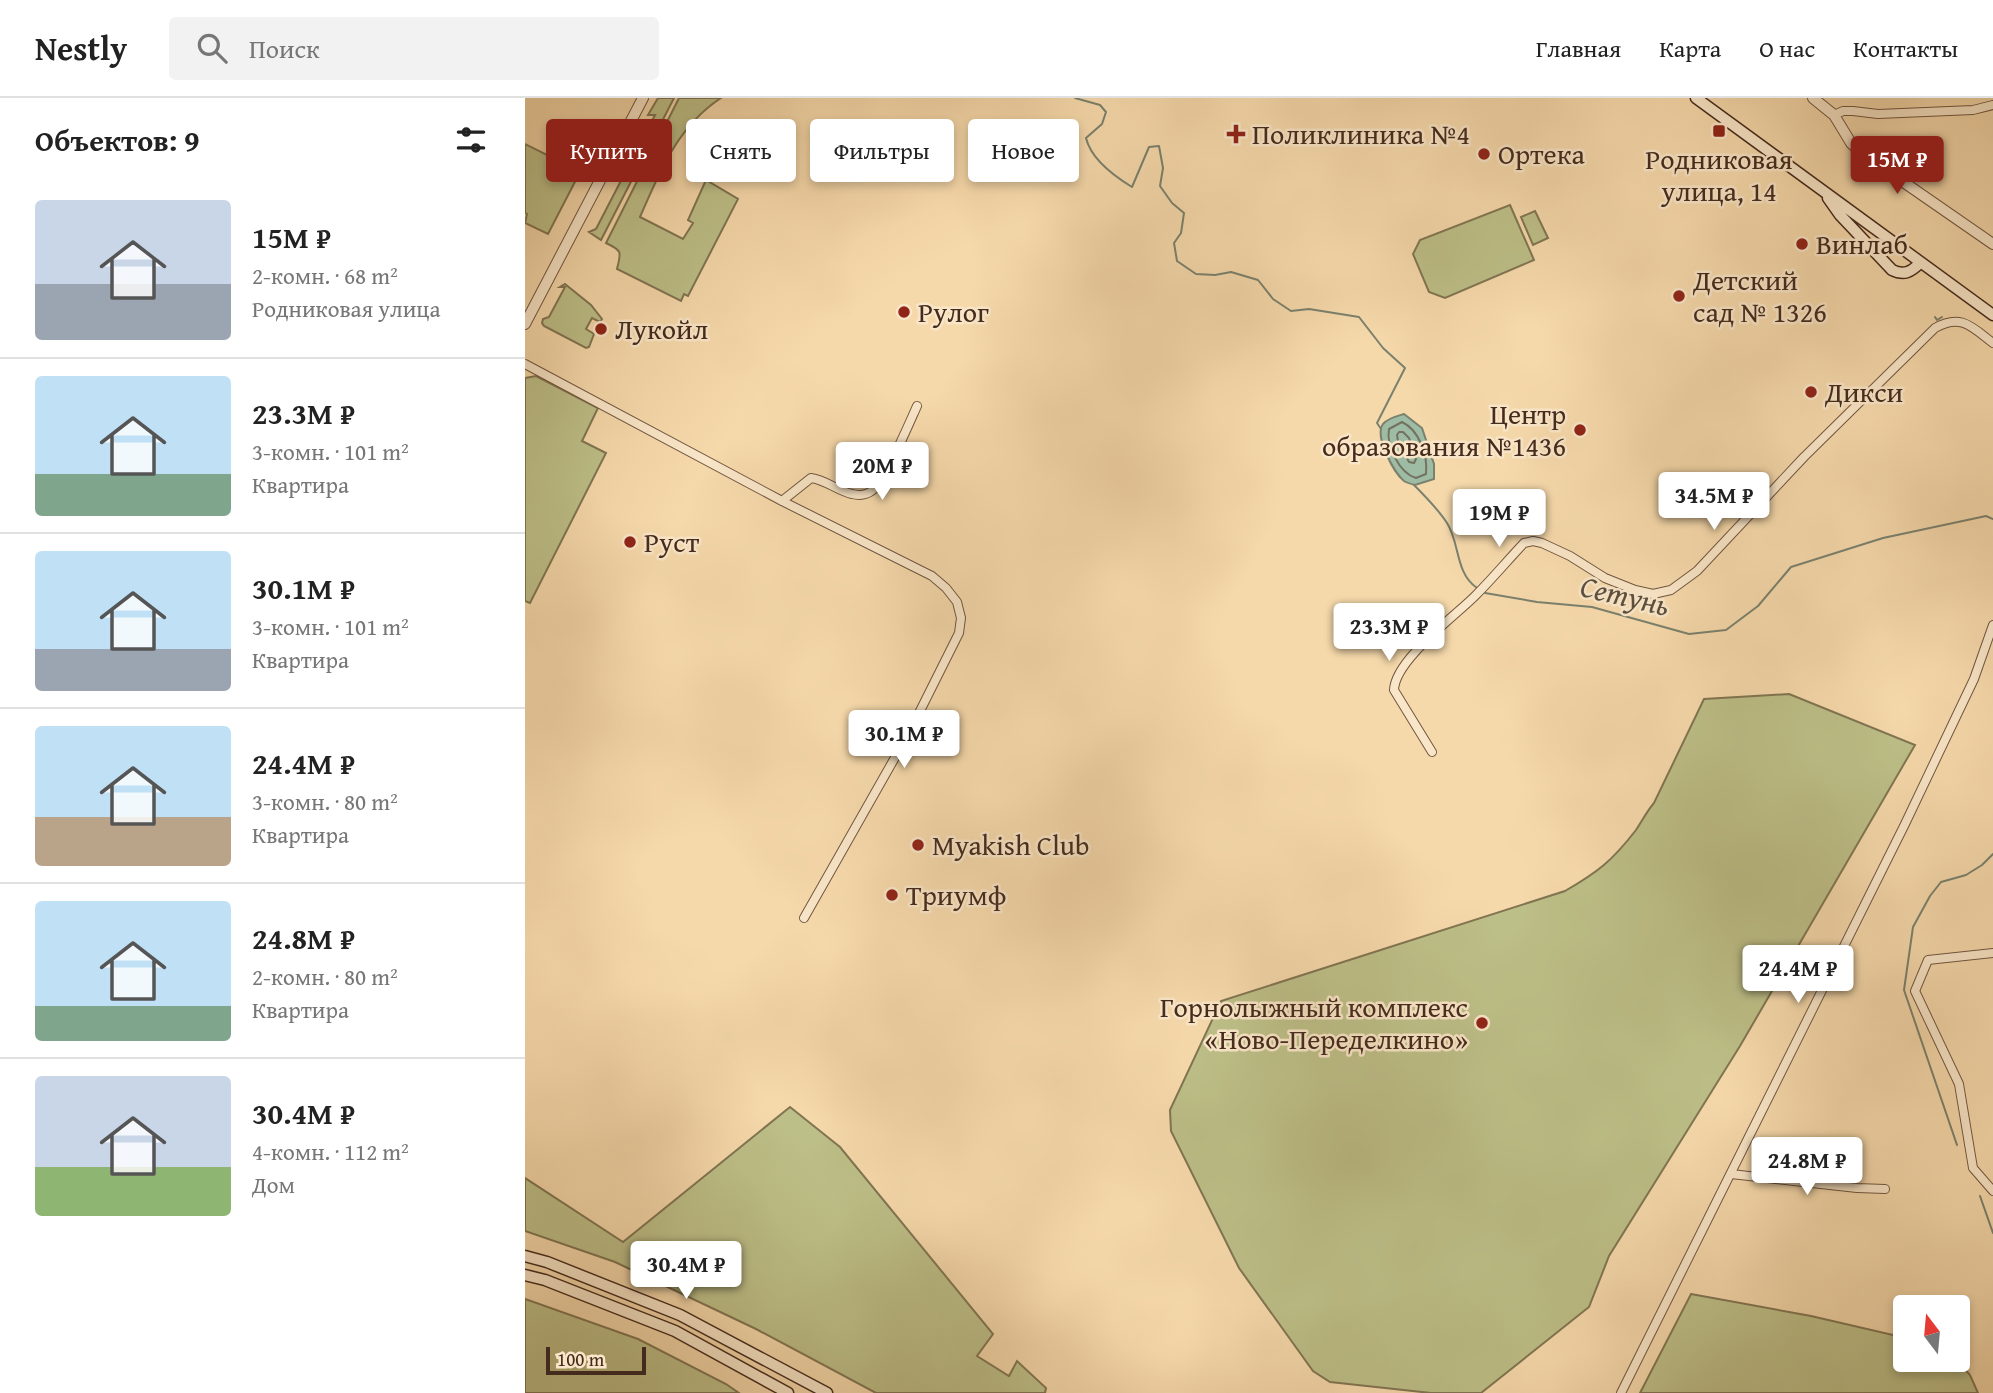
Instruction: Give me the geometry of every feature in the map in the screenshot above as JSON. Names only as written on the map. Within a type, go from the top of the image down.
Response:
[{"type":"main road","points":[[1696,98],[1993,315]]},
{"type":"main road","points":[[1819,188],[1840,215],[1892,270],[1903,274],[1913,271],[1920,263]]},
{"type":"main road","points":[[525,1256],[547,1262],[680,1315],[827,1393]]},
{"type":"main road","points":[[525,1275],[545,1280],[675,1331],[788,1393]]},
{"type":"street","points":[[525,324],[643,98]]},
{"type":"street","points":[[1813,98],[1834,115],[1851,143],[1863,154],[1993,244]]},
{"type":"street","points":[[1834,115],[1843,111],[1878,114],[1973,110],[1993,105]]},
{"type":"street","points":[[1432,752],[1394,690],[1394,683],[1427,639],[1476,595],[1524,543],[1542,543],[1605,578],[1635,590],[1653,594],[1671,590],[1697,571],[1804,457],[1935,328],[1949,321],[1961,321],[1993,343]]},
{"type":"street","points":[[525,364],[782,501],[932,576],[952,595],[960,610],[959,633],[915,719],[804,918]]},
{"type":"street","points":[[782,501],[811,478],[852,494],[863,495],[871,491],[880,481],[917,406]]},
{"type":"street","points":[[1621,1393],[1940,751],[1974,679],[1993,625]]},
{"type":"street","points":[[1993,953],[1928,960],[1915,991],[1959,1084],[1973,1168],[1993,1191]]},
{"type":"street","points":[[1731,1174],[1885,1189]]},
{"type":"green space","points":[[658,98],[674,98],[663,119],[653,119],[655,115],[648,115]]},
{"type":"green space","points":[[679,98],[721,98],[696,119],[686,119],[686,131],[672,151],[672,119],[668,119]]},
{"type":"green space","points":[[525,144],[546,154],[546,182],[575,182],[548,234],[525,223]]},
{"type":"green space","points":[[620,182],[631,182],[601,240],[589,232],[596,229]]},
{"type":"green space","points":[[637,182],[656,182],[640,217],[683,239],[693,223],[688,220],[705,182],[738,199],[688,296],[684,294],[681,301],[617,269],[619,253],[606,243]]},
{"type":"green space","points":[[1510,205],[1534,260],[1445,298],[1429,292],[1413,254],[1420,240]]},
{"type":"green space","points":[[1535,211],[1548,238],[1533,245],[1521,217]]},
{"type":"green space","points":[[565,284],[591,305],[602,319],[600,322],[592,318],[586,329],[594,334],[589,347],[586,348],[542,323],[543,319],[549,317],[565,287],[560,287]]},
{"type":"green space","points":[[536,376],[598,408],[582,441],[606,453],[530,603],[525,601],[525,378]]},
{"type":"green space","name":"Горнолыжный комплекс «Ново-Переделкино»","points":[[1789,694],[1915,745],[1740,1046],[1609,1256],[1589,1307],[1481,1393],[1431,1393],[1330,1382],[1313,1371],[1239,1268],[1171,1131],[1170,1110],[1221,1001],[1565,891],[1604,865],[1636,830],[1654,803],[1704,699]]},
{"type":"green space","points":[[790,1107],[840,1147],[993,1334],[977,1356],[1009,1376],[1017,1361],[1046,1388],[1045,1393],[876,1393],[756,1329],[615,1262],[525,1231],[525,1178],[623,1242]]},
{"type":"green space","points":[[1691,1294],[1811,1316],[1893,1335],[1893,1372],[1967,1372],[1978,1393],[1640,1393]]},
{"type":"green space","points":[[525,1299],[638,1339],[739,1393],[525,1393]]},
{"type":"water","points":[[1404,414],[1422,428],[1434,464],[1434,479],[1415,485],[1404,481],[1395,470],[1381,437],[1385,422]]},
{"type":"waterway","name":"Сетунь","points":[[1075,98],[1100,105],[1106,112],[1102,124],[1086,138],[1098,160],[1132,187],[1149,147],[1159,146],[1163,168],[1160,186],[1172,203],[1184,213],[1181,233],[1174,243],[1177,261],[1196,274],[1231,272],[1258,280],[1273,299],[1291,311],[1309,309],[1359,317],[1383,348],[1405,368],[1377,423],[1381,429]]},
{"type":"waterway","points":[[1935,317],[1937,320],[1942,317]]},
{"type":"waterway","name":"Сетунь","points":[[1414,485],[1447,523],[1461,566],[1470,582],[1477,588]]},
{"type":"waterway","name":"Сетунь","points":[[1485,593],[1537,602],[1592,607],[1689,634],[1726,630],[1758,606],[1791,567],[1883,538],[1986,516],[1993,519]]},
{"type":"waterway","name":"Сетунь","points":[[1957,1145],[1904,990],[1913,927],[1930,896],[1941,882],[1966,875],[1993,854]]},
{"type":"waterway","name":"Сетунь","points":[[1980,1196],[1993,1233]]},
{"type":"place","name":"Родниковая улица, 14","points":[[1719,131]]},
{"type":"place","name":"Поликлиника №4","points":[[1236,134]]},
{"type":"place","name":"Ортека","points":[[1484,154]]},
{"type":"place","name":"Винлаб","points":[[1802,244]]},
{"type":"place","name":"Детский сад № 1326","points":[[1679,296]]},
{"type":"place","name":"Рулог","points":[[904,312]]},
{"type":"place","name":"Лукойл","points":[[601,329]]},
{"type":"place","name":"Дикси","points":[[1811,392]]},
{"type":"place","name":"Центр образования №1436","points":[[1580,430]]},
{"type":"place","name":"Руст","points":[[630,542]]},
{"type":"place","name":"Myakish Club","points":[[918,845]]},
{"type":"place","name":"Триумф","points":[[892,895]]},
{"type":"place","name":"Горнолыжный комплекс «Ново-Переделкино»","points":[[1482,1023]]}]
